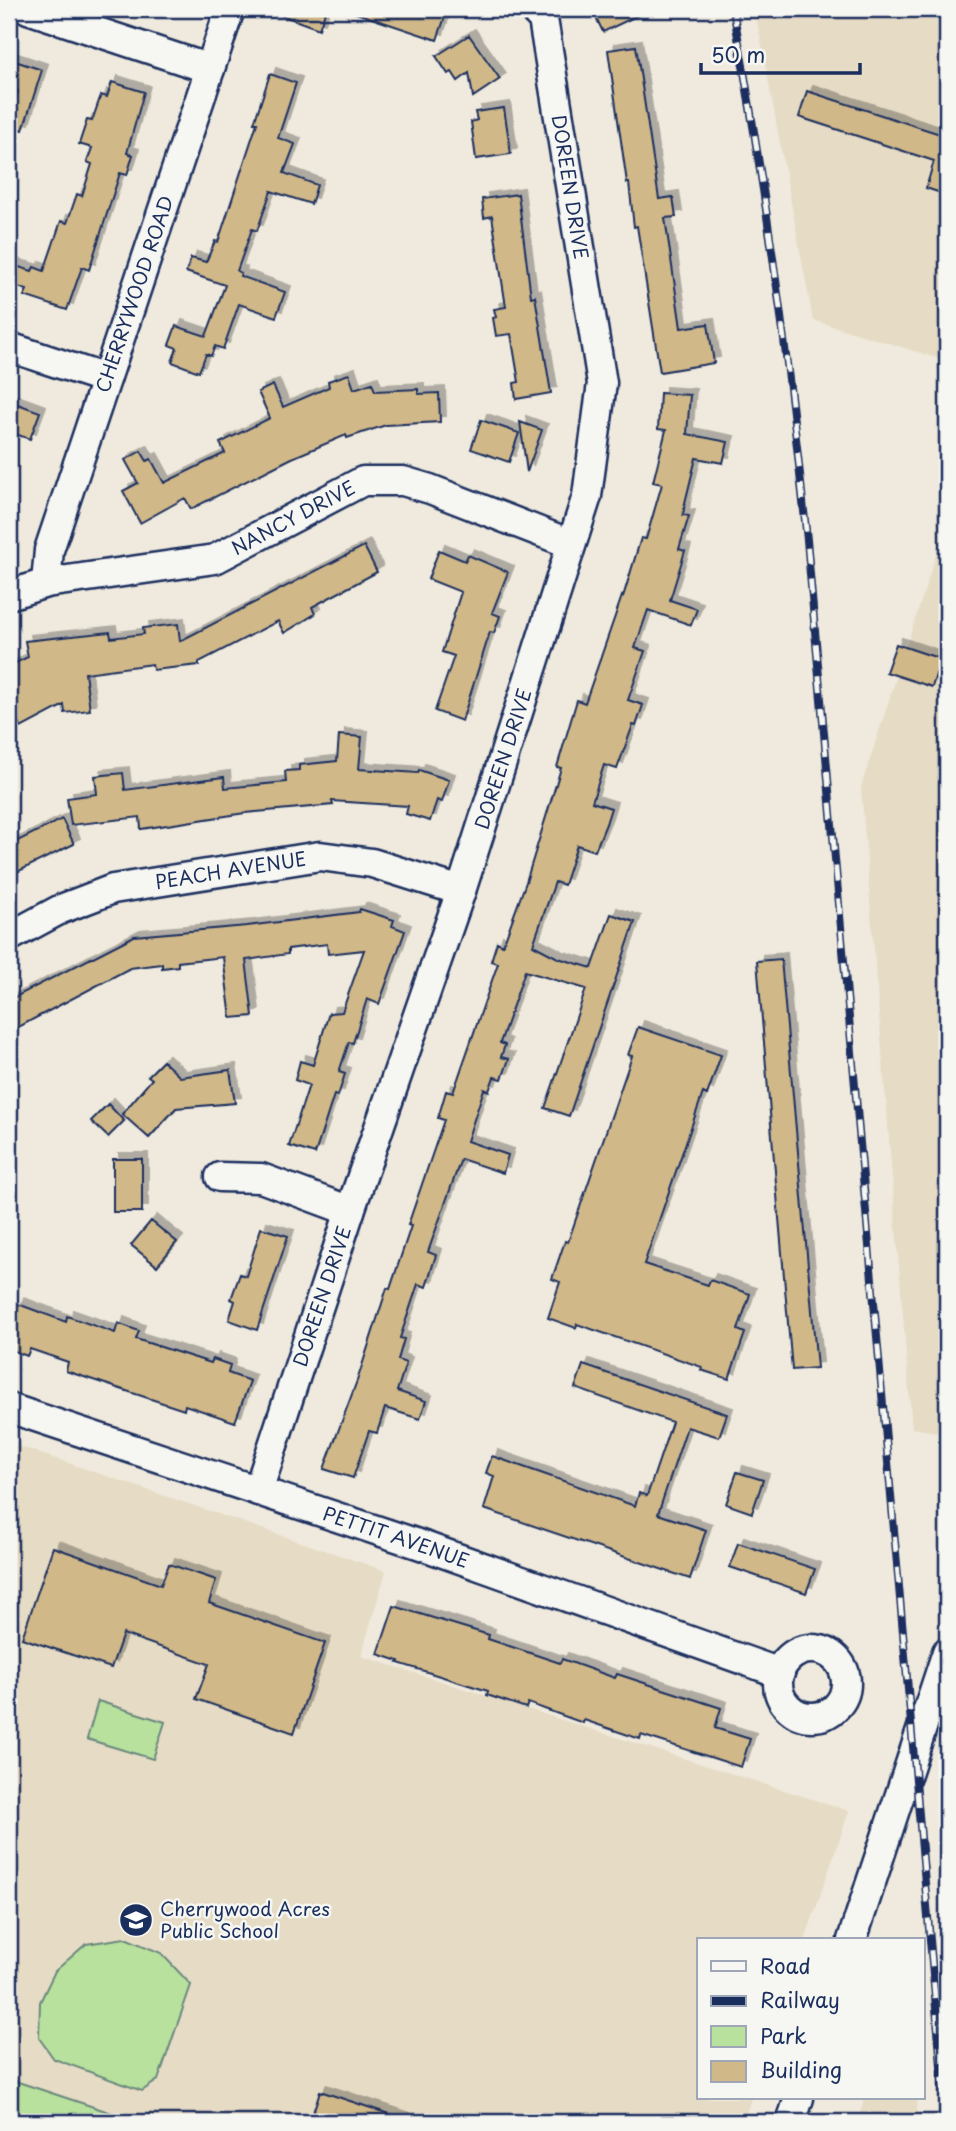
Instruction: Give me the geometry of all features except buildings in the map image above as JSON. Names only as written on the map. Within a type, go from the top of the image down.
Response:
[{"type":"street","points":[[29,9],[210,69]]},
{"type":"street","name":"CHERRYWOOD ROAD","points":[[46,583],[48,550],[230,9]]},
{"type":"street","name":"DOREEN DRIVE","points":[[258,1491],[350,1212],[461,891],[587,496],[602,383],[542,19],[533,9]]},
{"type":"street","points":[[9,347],[106,379]]},
{"type":"street","name":"NANCY DRIVE","points":[[9,595],[46,583],[182,566],[215,559],[363,481],[403,481],[430,489],[571,544]]},
{"type":"street","name":"PEACH AVENUE","points":[[9,937],[61,909],[113,889],[320,856],[372,863],[461,891]]},
{"type":"street","points":[[220,1177],[261,1178],[350,1212]]},
{"type":"street","name":"PETTIT AVENUE","points":[[9,1408],[421,1545],[780,1673]]},
{"type":"street","points":[[853,1938],[947,1652]]},
{"type":"street","points":[[791,2122],[798,2100]]},
{"type":"shaded area","points":[[755,9],[947,9],[947,361],[813,320]]},
{"type":"shaded area","points":[[947,521],[947,1434],[912,1428],[861,787]]},
{"type":"shaded area","points":[[9,1443],[386,1571],[361,1656],[849,1811],[806,1938],[697,1938],[697,2100],[750,2100],[743,2122],[139,2122],[9,2079]]},
{"type":"shaded area","points":[[864,2100],[916,2100],[918,2122],[857,2122]]},
{"type":"green space","points":[[98,1701],[165,1722],[153,1759],[87,1739]]},
{"type":"green space","points":[[125,1938],[161,1953],[191,1985],[158,2080],[142,2091],[54,2059],[39,2038],[40,2002],[55,1971],[86,1944]]},
{"type":"green space","points":[[9,2079],[139,2122],[9,2122]]},
{"type":"railway","points":[[733,9],[775,274],[807,540],[946,2122]]},
{"type":"place","name":"Cherrywood Acres Public School","points":[[136,1920]]}]
